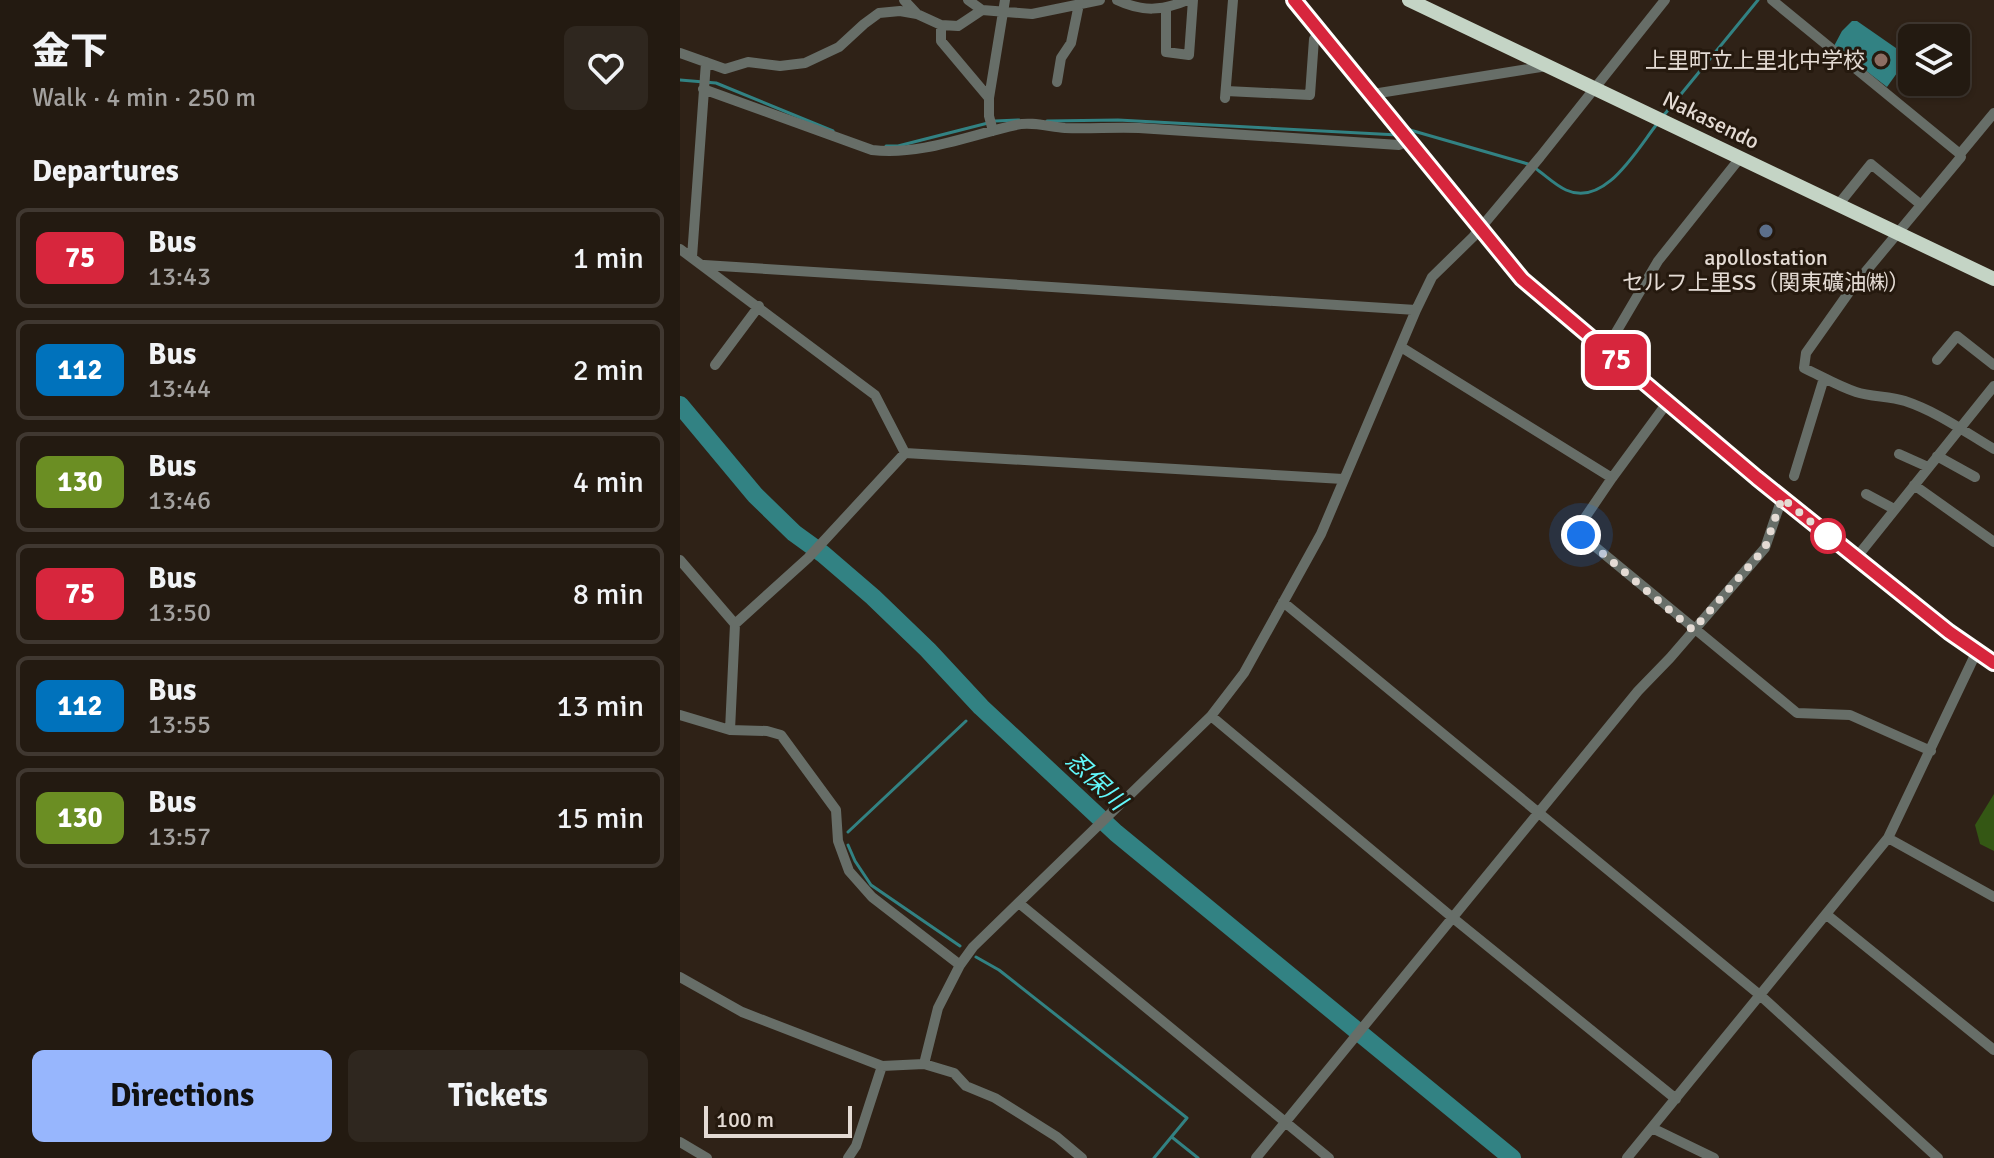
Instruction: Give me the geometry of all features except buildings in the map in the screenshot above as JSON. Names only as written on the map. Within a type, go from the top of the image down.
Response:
[{"type":"highway","name":"Nakasendo","points":[[1409,0],[1994,279]]},
{"type":"main road","points":[[1294,0],[1522,279],[1782,498],[1994,663]]},
{"type":"street","points":[[904,0],[917,14]]},
{"type":"street","points":[[968,0],[982,10]]},
{"type":"street","points":[[680,53],[725,69],[748,62],[780,66],[805,63],[839,47],[879,13],[900,11],[917,14],[941,25],[958,26],[982,10],[1004,6],[1032,14],[1100,0]]},
{"type":"street","points":[[1117,0],[1142,9],[1166,8],[1190,0],[1189,55],[1166,52],[1166,8]]},
{"type":"street","points":[[1233,0],[1226,94],[1310,95],[1314,39],[1320,33]]},
{"type":"street","points":[[924,1064],[938,1008],[973,947],[1211,716],[1244,673],[1321,534],[1432,277],[1473,237],[1478,227],[1540,157],[1665,0]]},
{"type":"street","points":[[1772,0],[1960,154]]},
{"type":"street","points":[[1057,82],[1061,58],[1071,43],[1079,4]]},
{"type":"street","points":[[993,131],[989,98],[1004,6]]},
{"type":"street","points":[[941,25],[941,41],[989,98]]},
{"type":"street","points":[[692,257],[706,62]]},
{"type":"street","points":[[1372,96],[1547,66]]},
{"type":"street","points":[[703,89],[872,150],[888,152],[915,149],[1020,124],[1139,128],[1399,145],[1404,136]]},
{"type":"street","points":[[1994,113],[1852,288],[1806,353],[1804,368],[1857,392],[1904,401],[1961,427],[1994,449]]},
{"type":"street","points":[[1605,351],[1658,261],[1740,158]]},
{"type":"street","points":[[1838,205],[1871,164],[1920,204]]},
{"type":"street","points":[[680,249],[875,395],[905,453]]},
{"type":"street","points":[[704,265],[1416,310]]},
{"type":"street","points":[[715,365],[759,306]]},
{"type":"street","points":[[1937,360],[1957,336],[1994,365]]},
{"type":"street","points":[[1401,347],[1612,478]]},
{"type":"street","points":[[1794,476],[1824,378]]},
{"type":"street","points":[[1856,558],[1994,386]]},
{"type":"street","points":[[1667,403],[1580,525],[1581,535],[1797,713],[1850,715],[1931,751]]},
{"type":"street","points":[[905,453],[1343,479]]},
{"type":"street","points":[[735,624],[808,558],[905,453]]},
{"type":"street","points":[[1899,454],[1928,467]]},
{"type":"street","points":[[1937,456],[1975,477]]},
{"type":"street","points":[[1914,485],[1994,542]]},
{"type":"street","points":[[1866,494],[1894,509]]},
{"type":"street","points":[[1256,1158],[1638,691],[1765,548],[1782,498]]},
{"type":"street","points":[[680,560],[735,624],[730,730]]},
{"type":"street","points":[[1283,602],[1761,996],[1938,1158]]},
{"type":"street","points":[[1627,1158],[1888,838],[1977,651]]},
{"type":"street","points":[[680,715],[730,730],[767,731],[781,735],[836,810],[838,841],[849,871],[872,897],[960,965]]},
{"type":"street","points":[[1211,716],[1676,1099]]},
{"type":"street","points":[[1888,838],[1994,897]]},
{"type":"street","points":[[1020,904],[1329,1158]]},
{"type":"street","points":[[1827,915],[1994,1050]]},
{"type":"street","points":[[680,977],[742,1012],[882,1066],[924,1064],[954,1073],[966,1086],[995,1098],[1057,1137],[1082,1158]]},
{"type":"street","points":[[848,1158],[856,1146],[882,1066]]},
{"type":"street","points":[[1652,1128],[1714,1158]]},
{"type":"street","points":[[680,1142],[707,1158]]},
{"type":"green space","points":[[1994,794],[1994,851],[1980,844],[1975,825]]},
{"type":"water","points":[[1852,21],[1857,21],[1898,49],[1898,72],[1887,87],[1834,46]]},
{"type":"waterway","points":[[1664,115],[1758,0]]},
{"type":"waterway","points":[[680,80],[716,83],[833,131]]},
{"type":"waterway","points":[[995,121],[1019,120]]},
{"type":"waterway","points":[[1047,121],[1118,120],[1398,135]]},
{"type":"waterway","points":[[886,146],[898,146],[988,123]]},
{"type":"waterway","points":[[1535,168],[1566,190],[1580,193],[1594,191],[1619,173],[1657,124]]},
{"type":"waterway","points":[[1405,132],[1410,130],[1528,164]]},
{"type":"waterway","name":"忍保川","points":[[680,405],[755,495],[794,533],[873,597],[981,707],[1116,833],[1512,1158]]},
{"type":"waterway","name":"忍保川","points":[[977,710],[981,707]]},
{"type":"waterway","points":[[848,832],[966,721]]},
{"type":"waterway","points":[[848,845],[871,885],[960,946]]},
{"type":"waterway","points":[[976,957],[999,970],[1187,1118],[1154,1158]]},
{"type":"waterway","points":[[1173,1138],[1198,1158]]},
{"type":"bus line","name":"75","points":[[1294,0],[1522,279],[1850,554],[1949,632],[1994,663]]},
{"type":"place","name":"上里町立上里北中学校","points":[[1881,60]]},
{"type":"place","name":"apollostation セルフ上里SS（関東礦油㈱）","points":[[1766,231]]},
{"type":"route","points":[[1581,535],[1693,630],[1765,548],[1782,498],[1828,536]]}]
